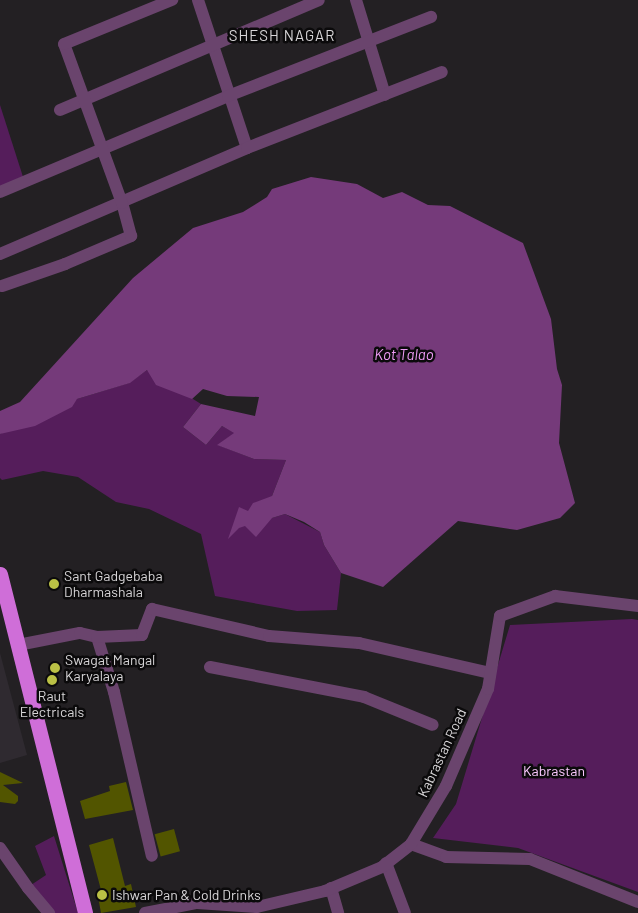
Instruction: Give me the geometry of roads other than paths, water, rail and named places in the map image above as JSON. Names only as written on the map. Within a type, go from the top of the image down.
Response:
[{"type":"highway","points":[[0,574],[85,913]]},
{"type":"street","points":[[2,286],[65,264],[131,236],[122,203],[101,150],[64,44],[172,0]]},
{"type":"street","points":[[198,0],[228,96],[247,148]]},
{"type":"street","points":[[60,110],[211,44],[319,0]]},
{"type":"street","points":[[356,0],[385,95]]},
{"type":"street","points":[[0,192],[228,96],[431,17]]},
{"type":"street","points":[[0,254],[247,148],[442,72]]},
{"type":"street","name":"Kabrastan Road","points":[[145,913],[197,903],[284,907],[386,863],[411,844],[446,786],[488,689],[500,616],[555,596],[638,606]]},
{"type":"street","points":[[18,645],[80,633],[97,637],[142,635],[152,609],[270,636],[359,643],[490,673]]},
{"type":"street","points":[[97,637],[116,702],[152,856]]},
{"type":"street","points":[[210,667],[364,697],[433,725]]},
{"type":"street","points":[[411,844],[446,857],[530,859],[638,902]]},
{"type":"street","points":[[0,848],[28,888],[49,913]]},
{"type":"street","points":[[386,863],[405,913]]},
{"type":"street","points":[[331,888],[338,913]]},
{"type":"water","name":"Kot Talao","points":[[311,177],[357,184],[383,198],[402,192],[428,205],[450,206],[523,243],[551,319],[557,369],[562,385],[559,443],[575,503],[560,518],[517,530],[458,521],[383,587],[341,573],[324,545],[320,532],[304,522],[285,514],[272,518],[256,537],[245,526],[239,528],[228,539],[239,507],[248,511],[253,503],[272,496],[286,460],[254,459],[217,445],[234,433],[222,426],[206,445],[183,427],[201,404],[255,416],[259,397],[227,396],[203,389],[192,399],[156,385],[147,370],[130,383],[77,399],[72,407],[35,426],[0,434],[0,411],[20,402],[133,278],[193,228],[243,212],[267,197],[272,189]]},
{"type":"place","name":"Sant Gadgebaba Dharmashala","points":[[54,584]]},
{"type":"place","name":"Swagat Mangal Karyalaya","points":[[55,668]]},
{"type":"place","name":"Raut Electricals","points":[[52,680]]},
{"type":"place","name":"Ishwar Pan & Cold Drinks","points":[[102,895]]},
{"type":"district","name":"SHESH NAGAR","points":[[282,36]]},
{"type":"park label","name":"Kabrastan","points":[[554,771]]}]
